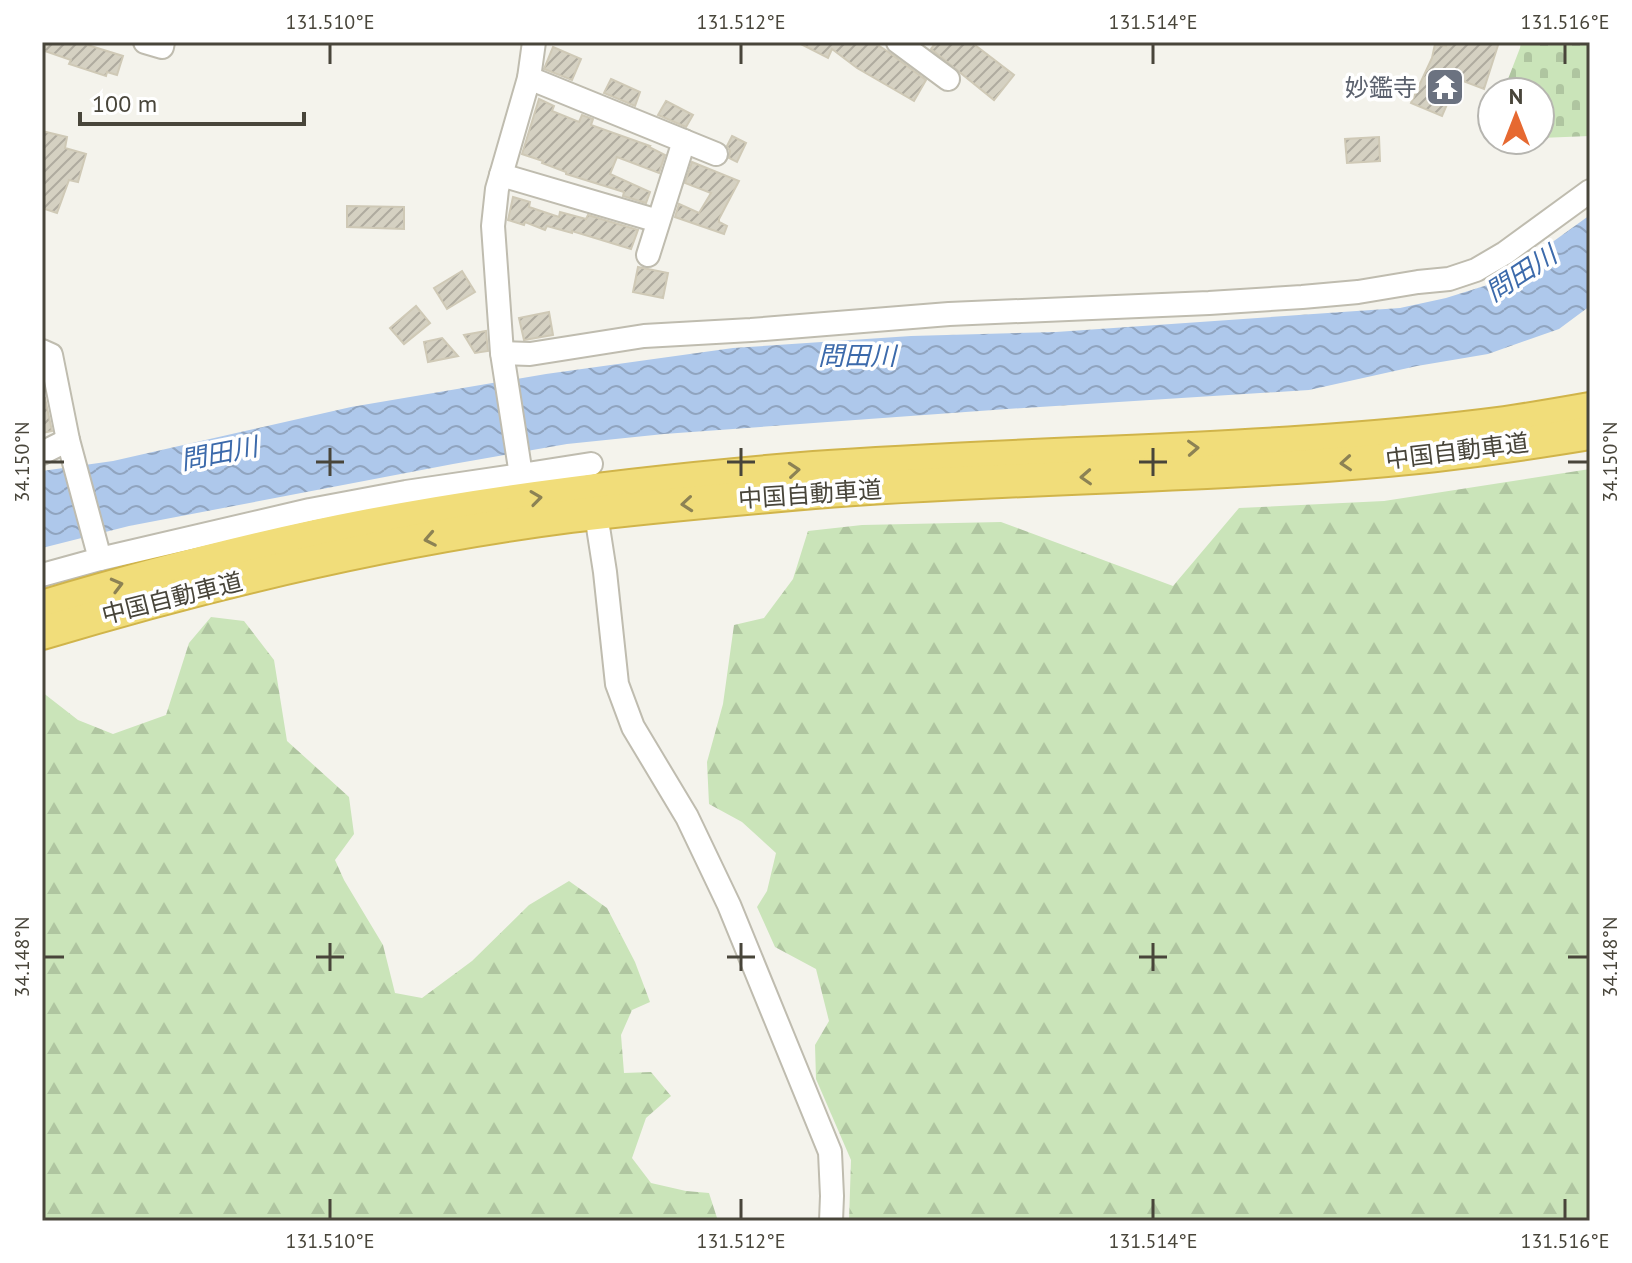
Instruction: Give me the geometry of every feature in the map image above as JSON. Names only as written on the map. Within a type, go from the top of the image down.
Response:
[{"type":"highway","name":"中国自動車道","points":[[42,607],[238,554],[367,526],[459,509],[673,480],[817,468],[1385,436],[1507,423],[1590,409]]},
{"type":"highway","name":"中国自動車道","points":[[42,633],[157,599],[371,550],[570,516],[817,492],[1387,460],[1590,433]]},
{"type":"street","points":[[145,42],[162,47],[163,42]]},
{"type":"street","points":[[519,468],[503,364],[493,226],[497,189],[529,78],[534,42]]},
{"type":"street","points":[[898,42],[948,79]]},
{"type":"street","points":[[529,78],[716,154]]},
{"type":"street","points":[[648,255],[684,141]]},
{"type":"street","points":[[501,175],[658,221]]},
{"type":"street","points":[[503,364],[530,354],[644,336],[949,314],[1302,297],[1449,279],[1476,270],[1505,253],[1590,191]]},
{"type":"street","points":[[42,351],[51,355],[70,447],[99,556]]},
{"type":"street","points":[[42,453],[70,447]]},
{"type":"street","points":[[42,575],[99,556],[310,510],[519,468],[591,464]]},
{"type":"street","points":[[598,527],[617,684],[633,727],[687,817],[729,905],[830,1152],[831,1221]]},
{"type":"green space","points":[[1521,42],[1590,42],[1590,136],[1556,137],[1556,76],[1509,76]]},
{"type":"green space","points":[[1590,469],[1590,1221],[849,1221],[851,1160],[816,1079],[815,1045],[829,1021],[816,969],[775,947],[757,907],[767,891],[776,853],[742,822],[709,804],[707,762],[723,704],[734,625],[764,618],[793,579],[808,531],[862,525],[1001,522],[1173,586],[1239,508],[1384,501]]},
{"type":"green space","points":[[211,617],[244,621],[274,660],[287,741],[349,797],[354,834],[335,860],[383,945],[395,993],[422,998],[472,961],[529,905],[569,881],[607,908],[635,962],[650,1002],[632,1010],[621,1035],[624,1073],[651,1072],[671,1096],[646,1118],[632,1158],[651,1183],[709,1193],[718,1221],[42,1221],[42,692],[78,720],[113,734],[166,715],[189,643]]},
{"type":"water","name":"問田川","points":[[1590,215],[1590,306],[1559,329],[1488,354],[1309,390],[1007,409],[567,444],[129,526],[42,548],[42,471],[113,461],[351,407],[546,374],[733,348],[911,336],[1056,332],[1400,308],[1497,282]]},
{"type":"building","points":[[42,42],[78,42],[123,56],[117,75],[107,72],[106,76],[69,64],[71,60],[42,50]]},
{"type":"building","points":[[797,42],[873,42],[926,80],[914,101],[857,68],[832,49],[828,58]]},
{"type":"building","points":[[936,42],[971,42],[1014,75],[994,100],[931,49]]},
{"type":"building","points":[[1447,42],[1499,42],[1488,76],[1476,76],[1476,86],[1458,79],[1442,116],[1411,103],[1432,58],[1435,44],[1446,46]]},
{"type":"building","points":[[553,47],[581,59],[572,80],[544,69]]},
{"type":"building","points":[[611,79],[640,92],[635,106],[604,93]]},
{"type":"building","points":[[539,99],[554,106],[552,111],[579,122],[582,115],[593,119],[591,125],[650,146],[665,155],[659,173],[617,157],[610,174],[650,192],[646,203],[623,196],[624,192],[566,174],[522,154]]},
{"type":"building","points":[[666,101],[693,115],[686,127],[658,115]]},
{"type":"building","points":[[42,131],[67,137],[65,148],[86,154],[78,182],[69,180],[57,213],[42,208]]},
{"type":"building","points":[[732,136],[746,143],[737,162],[729,158],[727,146]]},
{"type":"building","points":[[1379,137],[1380,161],[1347,163],[1345,139]]},
{"type":"building","points":[[692,162],[739,181],[719,219],[727,226],[724,234],[675,217],[679,204],[699,213],[711,193],[685,183]]},
{"type":"building","points":[[513,197],[530,202],[529,207],[559,217],[560,212],[586,219],[588,215],[638,230],[631,249],[572,231],[547,226],[545,230],[525,222],[524,225],[508,220]]},
{"type":"building","points":[[347,206],[404,207],[404,229],[347,227]]},
{"type":"building","points":[[638,267],[668,273],[663,298],[633,292]]},
{"type":"building","points":[[462,271],[475,292],[447,309],[434,288]]},
{"type":"building","points":[[416,306],[430,323],[404,344],[390,328]]},
{"type":"building","points":[[549,312],[553,335],[524,340],[519,318]]},
{"type":"building","points":[[486,331],[488,351],[475,353],[464,335]]},
{"type":"building","points":[[442,338],[458,356],[428,362],[424,342]]},
{"type":"building","points":[[45,398],[52,431],[42,433],[42,399]]},
{"type":"place","name":"妙鑑寺","points":[[1445,87]]}]
